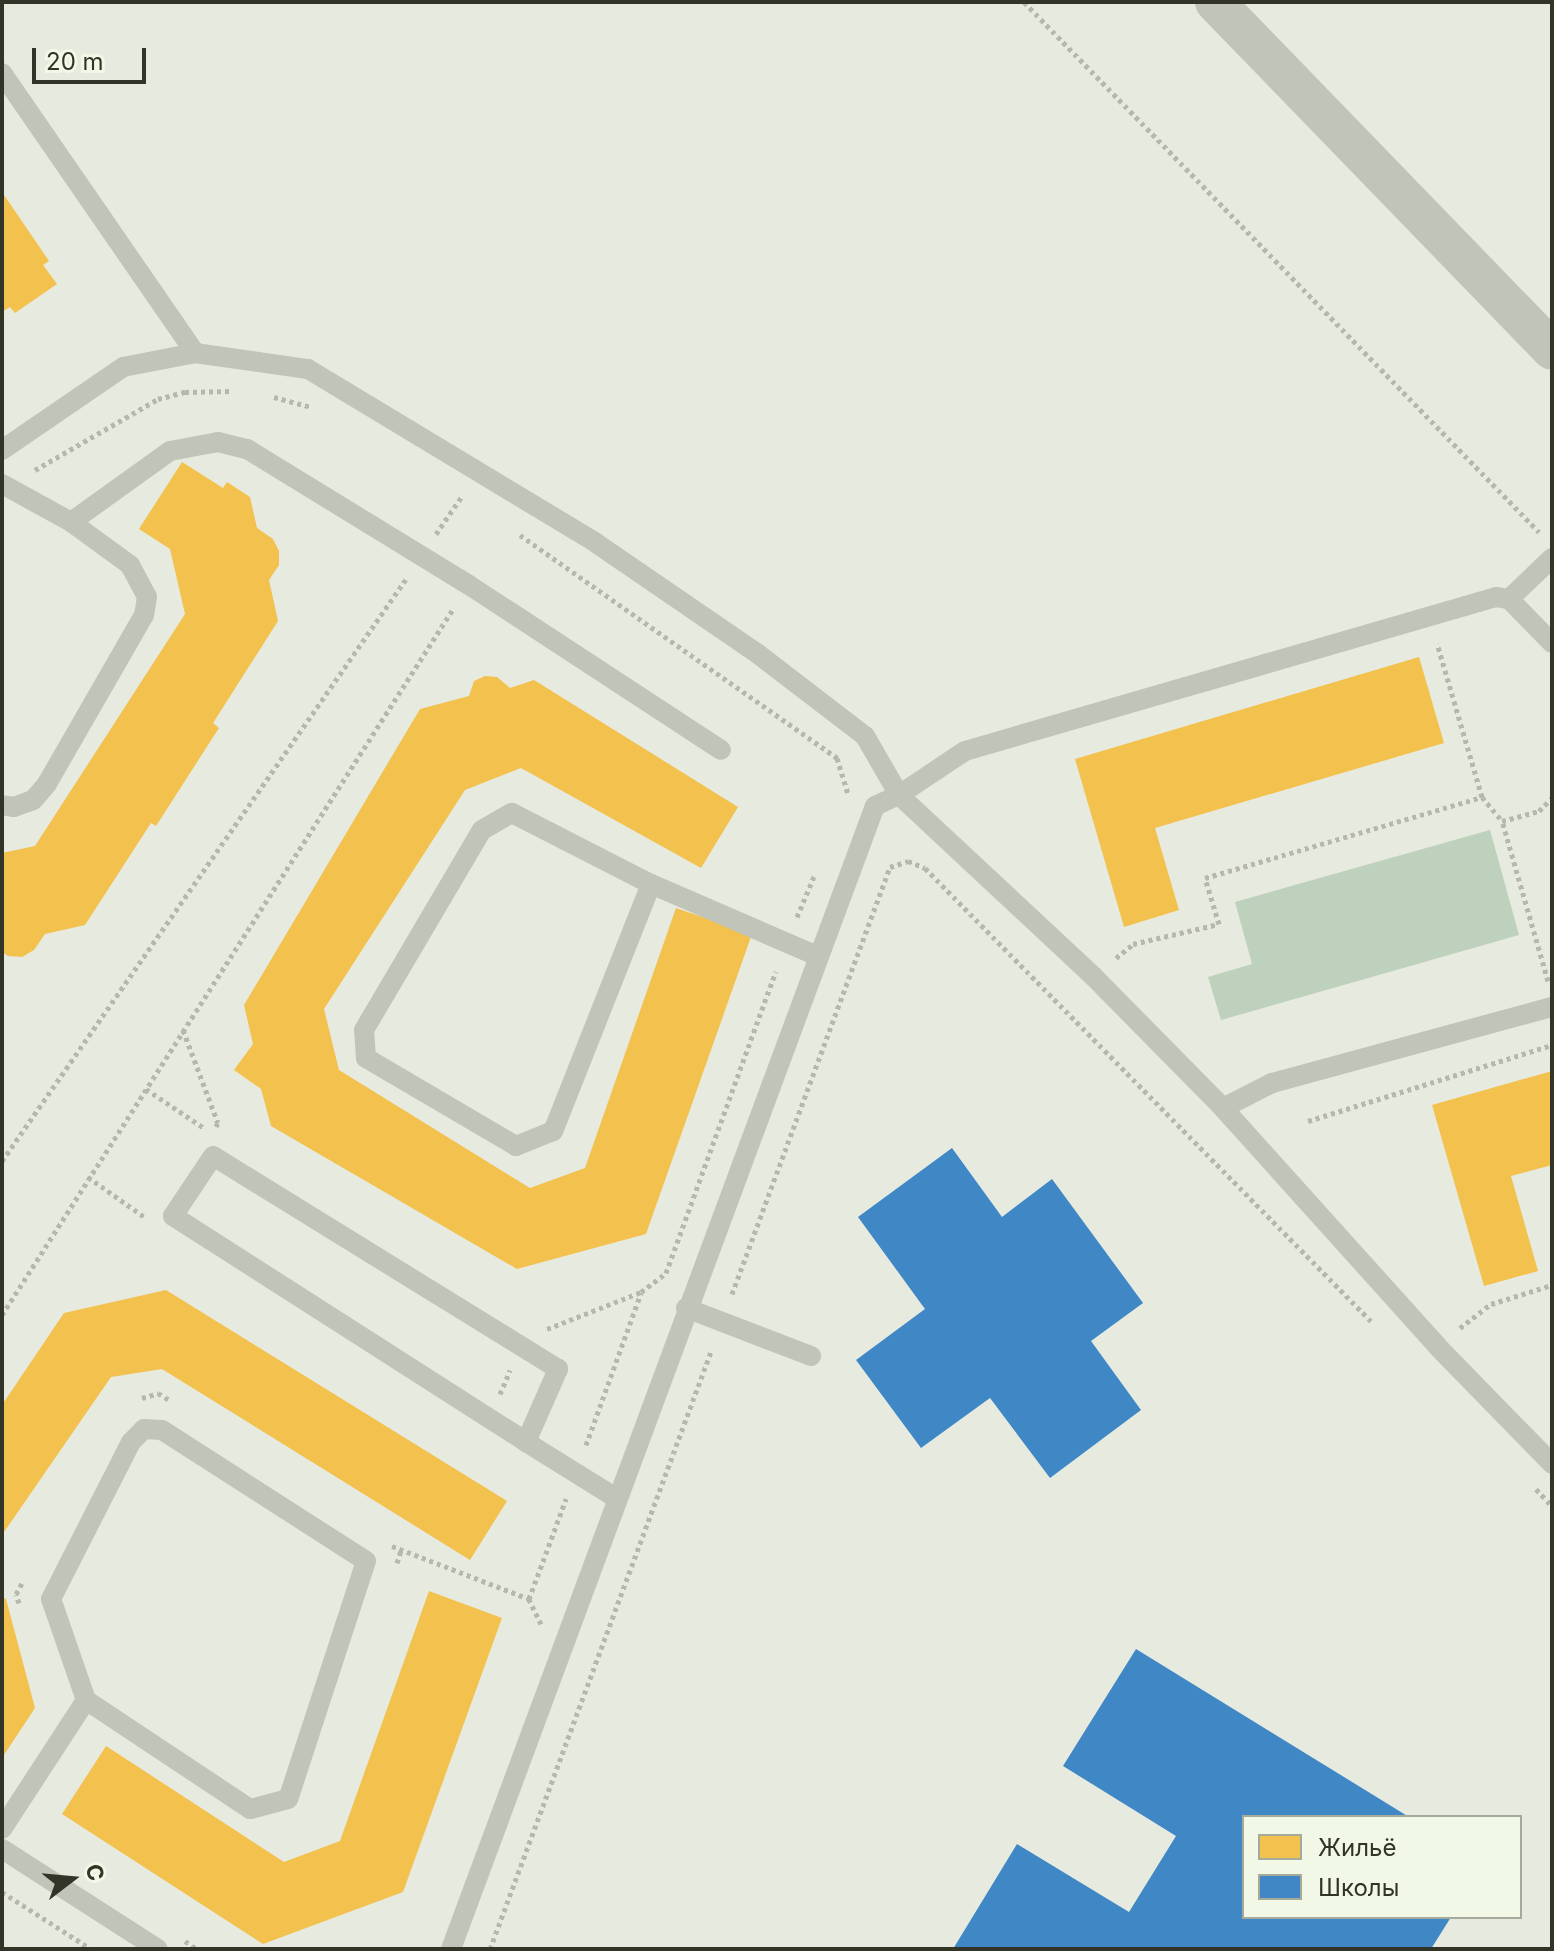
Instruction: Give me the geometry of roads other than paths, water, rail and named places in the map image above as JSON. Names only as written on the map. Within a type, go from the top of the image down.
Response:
[{"type":"street","points":[[1215,2],[1552,350]]},
{"type":"lane","points":[[2,73],[195,353]]},
{"type":"lane","points":[[2,450],[123,367],[195,353],[308,369],[596,543],[758,654],[865,736],[899,795],[1094,977],[1223,1108],[1437,1346],[1552,1464]]},
{"type":"lane","points":[[71,522],[170,451],[192,444],[218,442],[247,449],[422,555],[721,750]]},
{"type":"lane","points":[[2,484],[71,522],[130,565],[147,597],[144,615],[47,784],[33,800],[14,807],[2,805]]},
{"type":"lane","points":[[1509,599],[1552,558]]},
{"type":"lane","points":[[451,1949],[686,1308],[875,806],[899,795],[965,751],[1496,597],[1509,599],[1552,643]]},
{"type":"lane","points":[[651,884],[553,1131],[516,1146],[366,1058],[364,1030],[482,830],[512,813],[651,884],[817,956]]},
{"type":"lane","points":[[1223,1108],[1272,1083],[1552,1007]]},
{"type":"lane","points":[[526,1442],[558,1369],[213,1156],[173,1216],[526,1442],[616,1498]]},
{"type":"lane","points":[[686,1308],[811,1356]]},
{"type":"lane","points":[[144,1429],[162,1430],[366,1561],[288,1799],[250,1809],[86,1700],[51,1599],[131,1442],[144,1429]]},
{"type":"lane","points":[[2,1829],[86,1700]]},
{"type":"lane","points":[[2,1849],[158,1949]]}]
